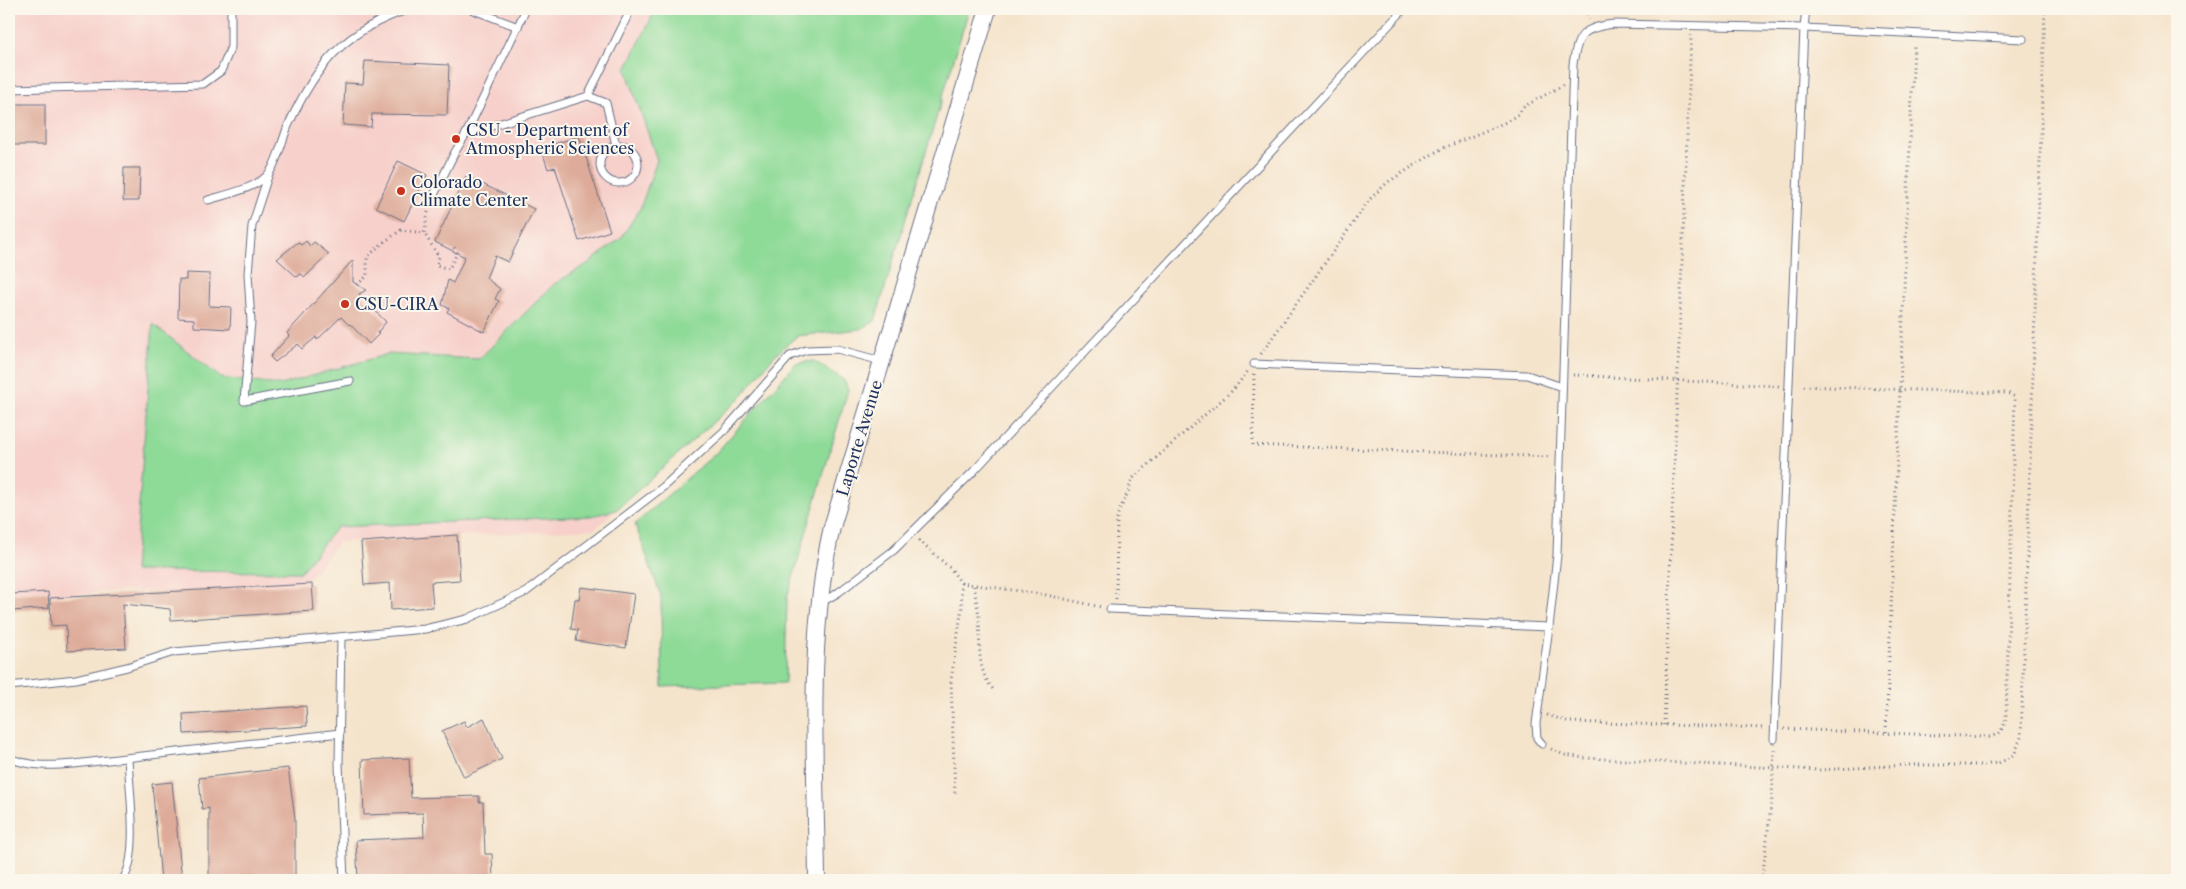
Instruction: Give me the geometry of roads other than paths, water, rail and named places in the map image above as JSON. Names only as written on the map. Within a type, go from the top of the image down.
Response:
[{"type":"street","name":"Laporte Avenue","points":[[817,880],[818,605],[822,570],[832,527],[988,9]]},
{"type":"lane","points":[[9,89],[203,84],[221,71],[231,47],[231,9]]},
{"type":"lane","points":[[350,381],[244,401],[251,322],[248,274],[252,226],[269,174],[292,118],[309,86],[332,53],[357,33],[388,16],[410,9]]},
{"type":"lane","points":[[471,9],[518,26]]},
{"type":"lane","points":[[431,201],[466,134],[526,9]]},
{"type":"lane","points":[[588,96],[631,9]]},
{"type":"lane","points":[[818,605],[865,573],[894,550],[973,472],[1404,9]]},
{"type":"lane","points":[[1774,739],[1806,9]]},
{"type":"lane","points":[[1542,744],[1537,738],[1537,712],[1557,555],[1573,80],[1576,48],[1579,38],[1585,31],[1593,27],[1614,24],[1691,24],[2023,39]]},
{"type":"lane","points":[[466,134],[588,96],[606,103],[616,145]]},
{"type":"lane","points":[[616,145],[628,147],[637,156],[638,163],[635,175],[625,182],[618,183],[607,179],[600,168],[600,162],[605,150],[616,145]]},
{"type":"lane","points":[[208,200],[247,188],[269,174]]},
{"type":"lane","points":[[9,686],[76,679],[127,667],[174,652],[434,627],[467,619],[526,592],[663,487],[724,431],[790,356],[806,350],[837,349],[882,362]]},
{"type":"lane","points":[[1254,364],[1527,375],[1562,388]]},
{"type":"lane","points":[[1113,609],[1549,627]]},
{"type":"lane","points":[[341,637],[340,733],[344,880]]},
{"type":"lane","points":[[9,758],[22,763],[44,766],[340,733]]},
{"type":"lane","points":[[122,880],[128,874],[133,856],[128,758]]},
{"type":"place","name":"CSU - Department of Atmospheric Sciences","points":[[456,139]]},
{"type":"place","name":"Colorado Climate Center","points":[[401,191]]},
{"type":"place","name":"CSU-CIRA","points":[[345,304]]}]
